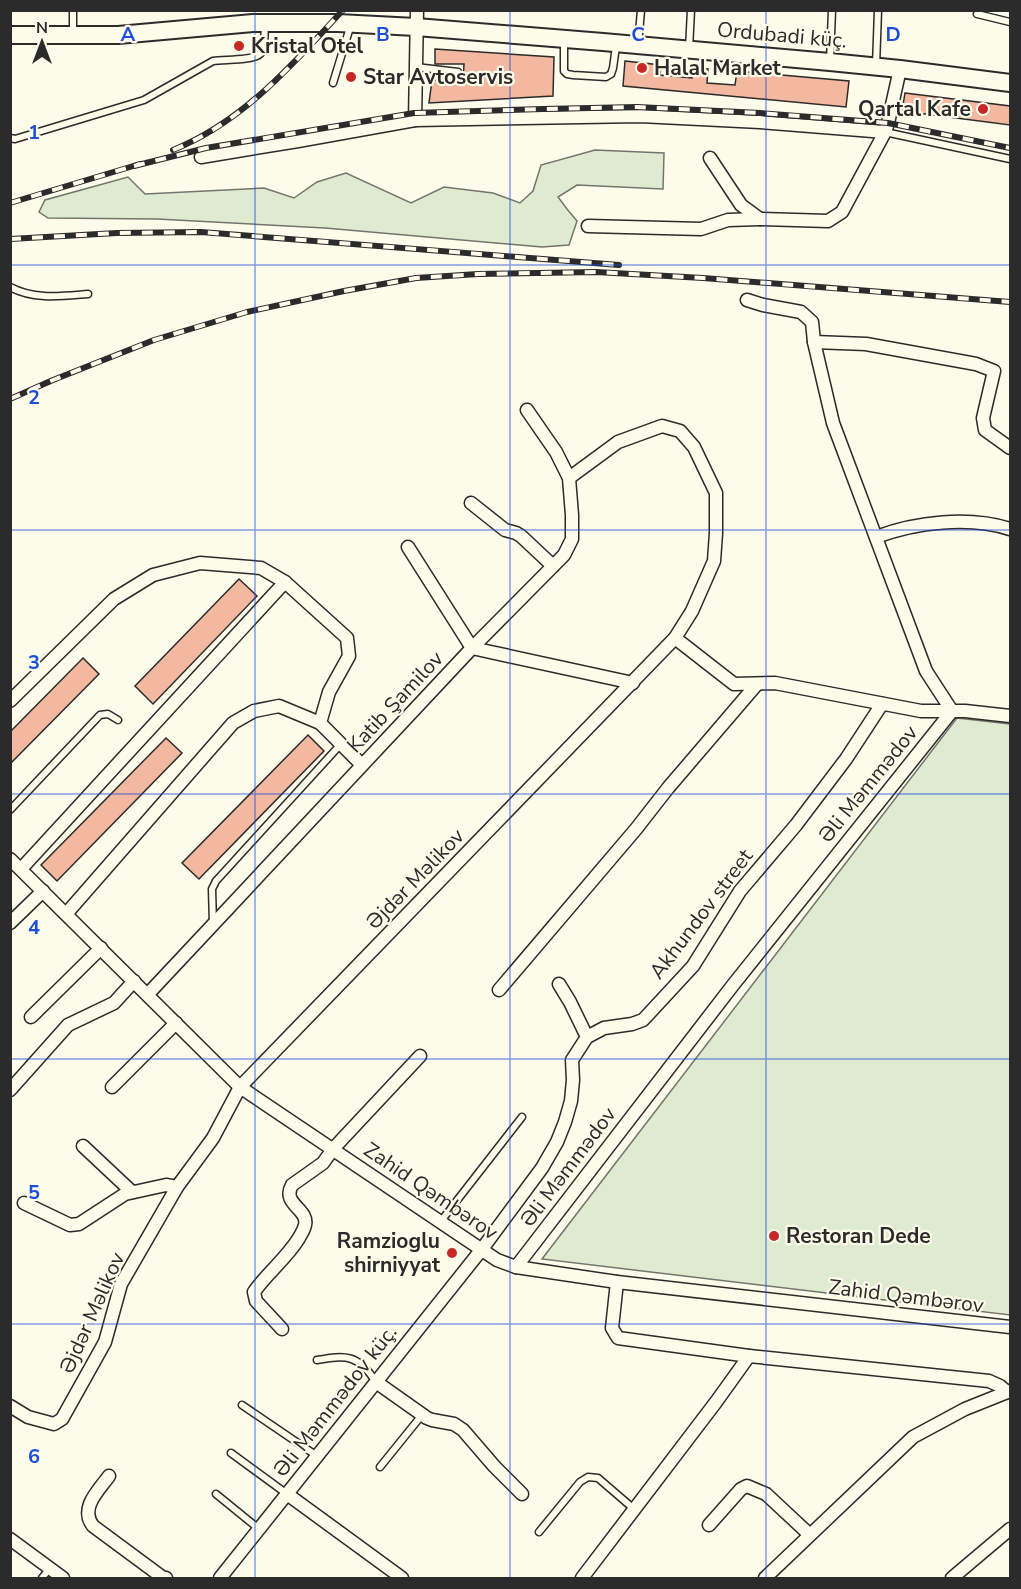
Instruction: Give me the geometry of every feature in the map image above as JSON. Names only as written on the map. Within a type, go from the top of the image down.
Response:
[{"type":"main road","name":"Ordubadi küç.","points":[[10,35],[141,34],[265,23],[288,16],[352,23],[417,19],[564,39],[876,66],[1011,83]]},
{"type":"street","points":[[415,120],[417,19]]},
{"type":"street","points":[[588,226],[701,229],[728,220],[828,221],[842,212],[885,132],[900,69]]},
{"type":"street","points":[[201,157],[415,120],[640,116],[760,122],[885,132]]},
{"type":"street","points":[[710,158],[741,205],[760,219]]},
{"type":"street","points":[[747,300],[801,312],[812,322],[814,342],[833,423],[926,670],[952,711]]},
{"type":"street","points":[[814,342],[866,344],[976,364],[994,371],[983,418],[985,430],[1011,448]]},
{"type":"street","name":"Katib Şamilov","points":[[148,994],[472,648],[564,555],[572,539],[569,478],[556,452],[527,410]]},
{"type":"street","name":"Əjdər Məlikov","points":[[10,1406],[28,1417],[54,1424],[62,1419],[105,1342],[121,1284],[177,1187],[213,1138],[240,1088],[675,638],[692,611],[714,561],[717,533],[716,493],[694,447],[681,431],[662,426],[618,442],[569,478]]},
{"type":"street","points":[[471,502],[505,530],[521,536],[553,566]]},
{"type":"street","points":[[876,537],[932,523],[966,522],[997,525],[1011,529]]},
{"type":"street","points":[[408,547],[472,648],[633,682]]},
{"type":"street","points":[[10,701],[114,598],[153,575],[200,563],[261,568],[285,582],[347,638],[349,656],[329,692],[320,723]]},
{"type":"street","points":[[21,869],[285,582]]},
{"type":"street","points":[[675,638],[734,684],[775,683],[921,711],[965,711],[1011,716]]},
{"type":"street","points":[[499,990],[757,684]]},
{"type":"street","name":"Akhundov street","points":[[587,1037],[604,1028],[643,1020],[693,966],[740,891],[796,825],[846,759],[882,704]]},
{"type":"street","points":[[66,914],[233,723],[254,711],[279,706],[320,723],[362,765]]},
{"type":"street","name":"Əli Məmmədov","points":[[516,1267],[726,993],[952,711]]},
{"type":"street","name":"Zahid Qəmbərov","points":[[10,859],[240,1088],[497,1260],[516,1267],[617,1282],[1011,1327]]},
{"type":"street","points":[[10,923],[43,891]]},
{"type":"street","points":[[31,1017],[101,948]]},
{"type":"street","points":[[10,1090],[68,1025],[114,1003],[134,981]]},
{"type":"street","points":[[482,1249],[542,1168],[565,1122],[571,1101],[572,1060],[587,1037],[559,984]]},
{"type":"street","points":[[112,1088],[176,1023]]},
{"type":"street","points":[[282,1329],[256,1301],[254,1292],[293,1248],[305,1228],[305,1217],[290,1198],[290,1188],[323,1163],[333,1149],[420,1056]]},
{"type":"street","points":[[83,1146],[132,1192]]},
{"type":"street","points":[[24,1203],[70,1225],[80,1224],[132,1192],[166,1185],[177,1187]]},
{"type":"street","name":"Əli Məmmədov küç.","points":[[220,1578],[482,1249]]},
{"type":"street","points":[[617,1282],[612,1328],[618,1338],[749,1356],[989,1382],[1009,1391]]},
{"type":"street","points":[[582,1578],[717,1402],[749,1356]]},
{"type":"street","points":[[376,1382],[422,1415],[432,1420],[454,1424],[463,1430],[522,1494]]},
{"type":"street","points":[[765,1578],[913,1437],[964,1409],[1009,1391]]},
{"type":"street","points":[[109,1476],[87,1510],[89,1520],[93,1526],[166,1578]]},
{"type":"street","points":[[709,1525],[741,1489],[747,1486],[766,1494],[810,1535]]},
{"type":"street","points":[[287,1494],[402,1578]]},
{"type":"street","points":[[952,1578],[1011,1529]]},
{"type":"street","points":[[10,1539],[46,1574],[63,1578]]},
{"type":"lane","points":[[73,10],[73,36]]},
{"type":"lane","points":[[638,45],[641,10]]},
{"type":"lane","points":[[689,50],[691,10]]},
{"type":"lane","points":[[830,62],[832,10]]},
{"type":"lane","points":[[876,66],[878,10]]},
{"type":"lane","points":[[977,14],[1011,22]]},
{"type":"lane","points":[[10,138],[15,139],[144,100],[213,61],[256,57],[264,44],[265,23]]},
{"type":"lane","points":[[333,83],[352,23]]},
{"type":"lane","points":[[564,39],[564,71],[573,75],[606,77],[611,74],[616,43]]},
{"type":"lane","points":[[416,67],[458,72]]},
{"type":"lane","points":[[885,132],[1011,159]]},
{"type":"lane","points":[[10,287],[32,295],[88,294]]},
{"type":"lane","points":[[10,810],[100,715],[108,714],[118,720]]},
{"type":"lane","points":[[213,925],[212,889],[216,881],[341,744]]},
{"type":"lane","points":[[441,1221],[522,1117]]},
{"type":"lane","points":[[316,1360],[337,1356],[348,1357],[368,1370],[376,1382]]},
{"type":"lane","points":[[242,1405],[317,1456]]},
{"type":"lane","points":[[380,1467],[422,1415]]},
{"type":"lane","points":[[231,1453],[287,1494]]},
{"type":"lane","points":[[539,1532],[580,1482],[588,1477],[598,1478],[635,1510]]},
{"type":"lane","points":[[216,1494],[259,1529]]},
{"type":"green space","points":[[595,150],[664,153],[663,189],[577,185],[558,197],[577,221],[569,245],[542,247],[325,228],[157,219],[48,218],[39,212],[45,200],[128,177],[145,194],[264,188],[294,198],[317,182],[346,173],[411,203],[444,187],[493,193],[520,203],[533,191],[541,165]]},
{"type":"green space","points":[[957,718],[1010,724],[1010,1315],[542,1259]]},
{"type":"building","points":[[435,49],[554,57],[553,96],[429,103],[432,80],[463,81],[464,64],[435,64]]},
{"type":"building","points":[[625,61],[661,65],[660,75],[692,78],[693,67],[708,69],[707,83],[735,85],[737,71],[849,81],[846,107],[623,86]]},
{"type":"building","points":[[905,93],[1010,106],[1010,125],[902,111]]},
{"type":"building","points":[[239,579],[257,596],[153,704],[135,686]]},
{"type":"building","points":[[83,658],[99,674],[10,764],[10,732]]},
{"type":"building","points":[[308,735],[324,751],[199,879],[182,863]]},
{"type":"building","points":[[166,738],[182,753],[57,881],[41,865]]},
{"type":"railway","points":[[173,150],[222,124],[266,90],[343,10]]},
{"type":"railway","points":[[134,166],[206,148],[414,113],[637,107],[760,113],[888,123],[1010,148]]},
{"type":"railway","points":[[10,203],[140,164]]},
{"type":"railway","points":[[10,239],[117,233],[201,232],[619,265]]},
{"type":"railway","points":[[10,399],[154,340],[247,312],[416,278],[478,274],[596,272],[1010,302]]},
{"type":"place","name":"Kristal Otel","points":[[239,46]]},
{"type":"place","name":"Halal Market","points":[[642,68]]},
{"type":"place","name":"Star Avtoservis","points":[[351,77]]},
{"type":"place","name":"Qartal Kafe","points":[[983,109]]},
{"type":"place","name":"Restoran Dede","points":[[774,1236]]},
{"type":"place","name":"Ramzioglu shirniyyat","points":[[452,1253]]}]
